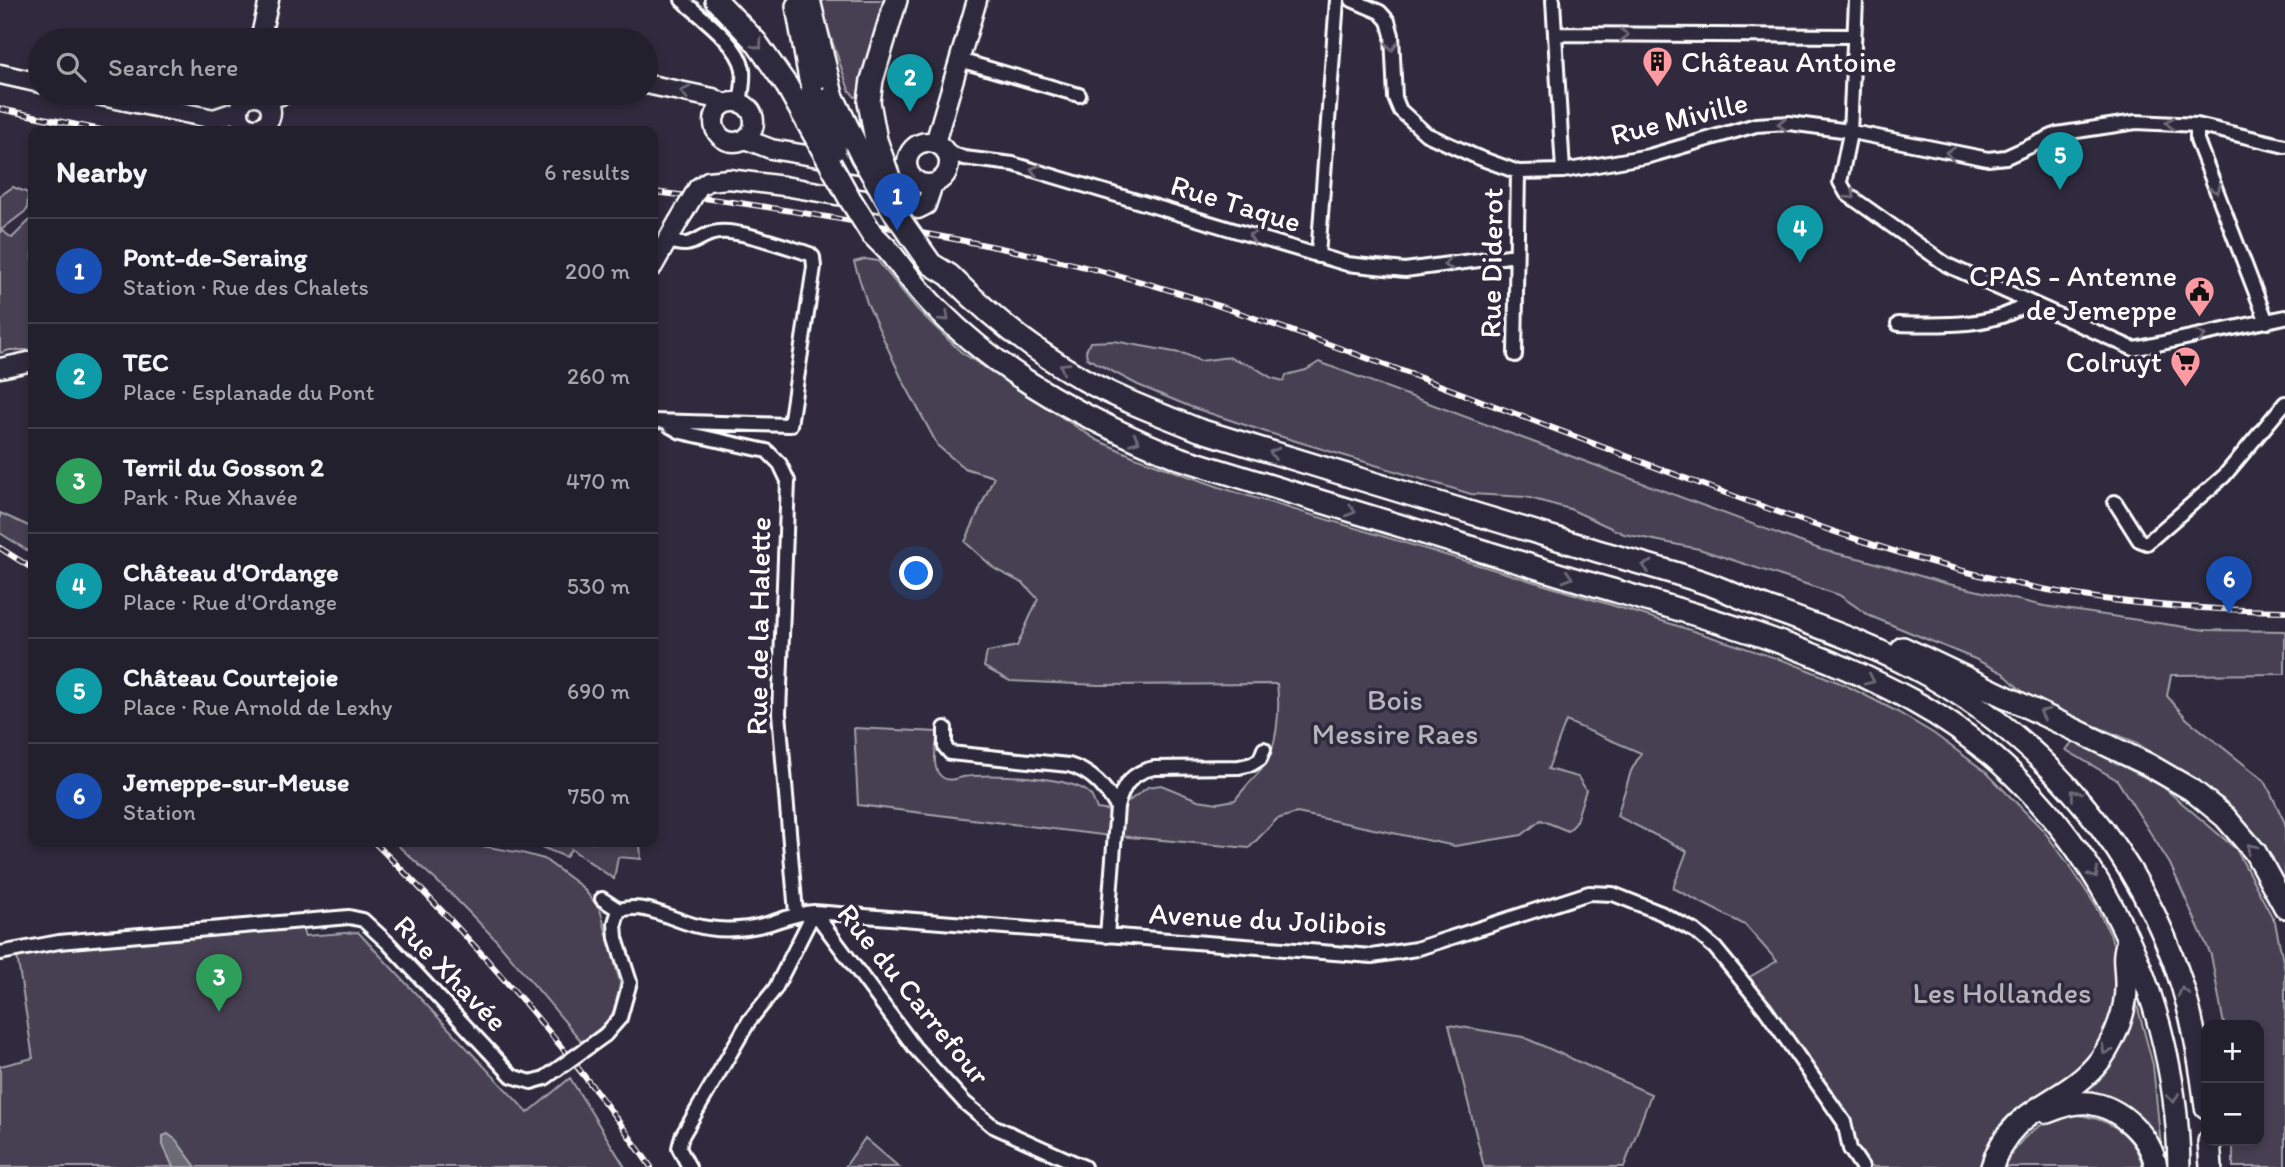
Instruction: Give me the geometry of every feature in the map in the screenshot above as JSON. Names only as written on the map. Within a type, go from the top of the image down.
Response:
[{"type":"highway","points":[[716,0],[756,42],[788,86],[872,234],[937,310],[977,346],[1025,382],[1120,434],[1179,458],[1754,633],[1807,652],[1913,701],[1990,755],[2045,808],[2083,855],[2129,938],[2154,1003],[2167,1060],[2175,1112],[2179,1167]]},
{"type":"highway","points":[[796,0],[835,150],[894,258]]},
{"type":"highway","points":[[809,0],[822,93],[892,210],[931,264],[949,275]]},
{"type":"highway","points":[[896,0],[872,80],[869,102],[876,140],[887,176],[898,199],[949,275],[979,306],[1042,354],[1083,379],[1148,410],[1199,430],[1712,586],[1874,649],[1930,676],[2009,730],[2038,754],[2106,833],[2136,880],[2158,922],[2182,985],[2203,1083]]},
{"type":"highway","points":[[1712,586],[1745,589],[1885,639],[2149,765],[2192,790],[2225,817],[2255,852],[2285,907]]},
{"type":"highway","points":[[1992,1167],[1996,1153],[2011,1129],[2021,1119],[2072,1088],[2102,1057],[2116,1032],[2125,1003],[2127,981],[2122,958],[2129,938]]},
{"type":"highway","points":[[1999,1167],[2009,1143],[2029,1122],[2062,1105],[2088,1102],[2111,1110],[2132,1124],[2147,1142],[2157,1167]]},
{"type":"highway","points":[[2209,1146],[2211,1167]]},
{"type":"street","points":[[263,28],[269,0]]},
{"type":"street","points":[[682,0],[715,29],[735,52],[743,73],[732,103],[715,114],[716,133],[726,141],[746,139],[771,149],[889,169],[908,169]]},
{"type":"street","points":[[658,257],[698,188],[708,181],[729,179],[784,186],[918,209],[926,205],[933,184],[947,174],[949,162],[940,147],[959,60],[977,0]]},
{"type":"street","points":[[1318,256],[1338,0]]},
{"type":"street","points":[[1352,0],[1380,12],[1388,21],[1395,98],[1400,110],[1426,134],[1518,172]]},
{"type":"street","points":[[1553,0],[1563,171]]},
{"type":"street","points":[[1856,0],[1850,133],[1840,183],[1847,194],[1947,265],[2134,349],[2285,317]]},
{"type":"street","points":[[1556,34],[1853,36]]},
{"type":"street","points":[[959,60],[1079,95]]},
{"type":"street","points":[[0,74],[28,80]]},
{"type":"street","points":[[658,87],[732,103],[751,111],[754,118],[753,130],[746,139]]},
{"type":"street","points":[[142,105],[207,119],[223,118],[242,105]]},
{"type":"street","name":"Rue Miville","points":[[1518,172],[1563,171],[1648,156],[1756,125],[1789,122],[1988,159],[2006,157],[2045,138],[2136,122],[2197,125],[2285,146]]},
{"type":"street","points":[[2197,125],[2197,140],[2267,322]]},
{"type":"street","points":[[933,184],[921,183],[911,175],[908,169],[909,155],[920,144],[940,147]]},
{"type":"street","name":"Rue Taque","points":[[940,147],[964,158],[1013,164],[1349,264],[1405,270],[1516,255]]},
{"type":"street","name":"Rue Diderot","points":[[1515,355],[1518,172]]},
{"type":"street","points":[[658,421],[790,425],[814,261],[810,254],[721,232],[709,234],[694,244],[686,245],[668,240]]},
{"type":"street","points":[[1898,324],[1952,326],[2017,312],[2028,302]]},
{"type":"street","points":[[6,366],[28,362]]},
{"type":"street","points":[[2115,502],[2139,540],[2147,543],[2224,476],[2285,404]]},
{"type":"street","name":"Rue de la Halette","points":[[667,422],[681,432],[767,452],[780,464],[788,481],[779,713],[796,913]]},
{"type":"street","points":[[946,728],[945,747],[950,753],[1076,767],[1101,783],[1117,807]]},
{"type":"street","points":[[1107,936],[1117,807],[1129,780],[1146,769],[1243,767],[1260,759],[1264,749]]},
{"type":"street","name":"Avenue du Jolibois","points":[[619,910],[643,908],[691,925],[720,929],[759,926],[796,913],[814,912],[1341,955],[1384,955],[1416,949],[1589,893],[1604,893],[1623,897],[1687,926],[1722,955],[1765,1009],[1844,1122],[1850,1149],[1862,1167]]},
{"type":"street","points":[[602,899],[619,910]]},
{"type":"street","name":"Rue Xhavée","points":[[0,953],[59,942],[349,917],[363,920],[388,943],[512,1076],[531,1082],[545,1078],[605,1035],[621,1018],[630,982],[616,938],[615,923],[619,910]]},
{"type":"street","name":"Rue du Carrefour","points":[[689,1167],[679,1148],[682,1136],[749,1021],[775,989],[814,912],[915,1048],[965,1103],[993,1126],[1084,1167]]},
{"type":"green space","points":[[818,0],[888,0],[862,97],[855,97],[849,90]]},
{"type":"green space","points":[[13,187],[28,193],[27,210],[1,230],[12,238],[28,222],[28,350],[0,353],[0,196]]},
{"type":"green space","points":[[865,259],[878,261],[917,309],[961,352],[1097,440],[1135,457],[1222,488],[1641,614],[1791,663],[1845,685],[1933,733],[1986,772],[2043,830],[2094,903],[2110,934],[2117,956],[2117,1007],[2097,1054],[1988,1167],[1866,1167],[1746,979],[1777,961],[1745,925],[1673,888],[1687,851],[1617,816],[1631,771],[1641,753],[1566,721],[1548,769],[1578,777],[1586,790],[1575,824],[1568,831],[1541,820],[1522,835],[1455,846],[1297,813],[1277,819],[1249,848],[1119,836],[1122,806],[1148,787],[1161,785],[1198,800],[1218,803],[1235,800],[1267,762],[1271,752],[1278,717],[1277,684],[1099,685],[1010,681],[984,667],[987,652],[1017,646],[1038,599],[1024,584],[995,569],[965,542],[994,477],[964,468],[938,446],[901,377],[867,303],[854,262]]},
{"type":"green space","points":[[1114,341],[1185,354],[1200,361],[1229,357],[1284,381],[1286,375],[1306,370],[1319,362],[1822,550],[1944,583],[2044,606],[2205,630],[2285,631],[2285,674],[2171,675],[2167,696],[2187,719],[2265,781],[2285,823],[2285,891],[2273,858],[2223,799],[2135,742],[2055,710],[2026,695],[2003,673],[1870,616],[1839,595],[1699,549],[1624,534],[1570,509],[1526,497],[1471,494],[1191,407],[1138,385],[1087,358],[1086,351],[1090,342]]},
{"type":"green space","points":[[0,513],[28,526],[28,551],[0,533]]},
{"type":"green space","points":[[854,728],[938,732],[935,765],[939,774],[948,779],[975,776],[1029,777],[1081,788],[1090,794],[1097,809],[1112,811],[1110,836],[858,805]]},
{"type":"green space","points":[[2073,741],[2162,786],[2236,849],[2275,922],[2285,971],[2285,1167],[2233,1167],[2233,1146],[2264,1146],[2264,1020],[2223,1020],[2211,955],[2170,864],[2117,780],[2066,750]]},
{"type":"green space","points":[[399,847],[488,847],[522,853],[544,859],[582,887],[600,909],[620,982],[618,1001],[609,1021],[582,1042],[497,941]]},
{"type":"green space","points":[[541,847],[640,847],[641,859],[618,857],[614,879],[571,849],[566,857]]},
{"type":"green space","points":[[302,927],[305,936],[358,932],[528,1113],[570,1078],[625,1167],[0,1167],[0,1066],[33,1058],[16,949]]},
{"type":"green space","points":[[2135,997],[2153,1065],[2163,1167],[2152,1139],[2076,1097]]},
{"type":"green space","points":[[1449,1025],[1523,1037],[1651,1094],[1624,1167],[1484,1167]]},
{"type":"green space","points":[[2070,1114],[2095,1118],[2116,1128],[2132,1144],[2143,1167],[2005,1167],[2016,1148],[2031,1132],[2049,1121]]},
{"type":"green space","points":[[865,1138],[899,1167],[845,1167]]},
{"type":"shaded area","points":[[168,1134],[176,1140],[196,1167],[173,1167],[163,1145],[163,1136]]},
{"type":"railway","points":[[0,109],[82,126]]},
{"type":"railway","points":[[658,193],[767,207],[923,233],[1051,259],[1177,292],[1338,347],[1778,512],[1957,569],[2048,590],[2136,603],[2285,611]]},
{"type":"railway","points":[[0,548],[28,566]]},
{"type":"railway","points":[[379,847],[449,918],[555,1039],[651,1167]]},
{"type":"place","name":"Château Antoine","points":[[1658,88]]},
{"type":"place","name":"TEC","points":[[910,112]]},
{"type":"place","name":"Château Courtejoie","points":[[2060,190]]},
{"type":"place","name":"Pont-de-Seraing","points":[[897,231]]},
{"type":"place","name":"Château d'Ordange","points":[[1800,263]]},
{"type":"place","name":"CPAS - Antenne de Jemeppe","points":[[2200,319]]},
{"type":"place","name":"Colruyt","points":[[2185,388]]},
{"type":"place","name":"Jemeppe-sur-Meuse","points":[[2229,614]]},
{"type":"place","name":"Terril du Gosson 2","points":[[219,1012]]},
{"type":"park label","name":"Bois Messire Raes","points":[[1395,716]]},
{"type":"park label","name":"Les Hollandes","points":[[2002,992]]}]
